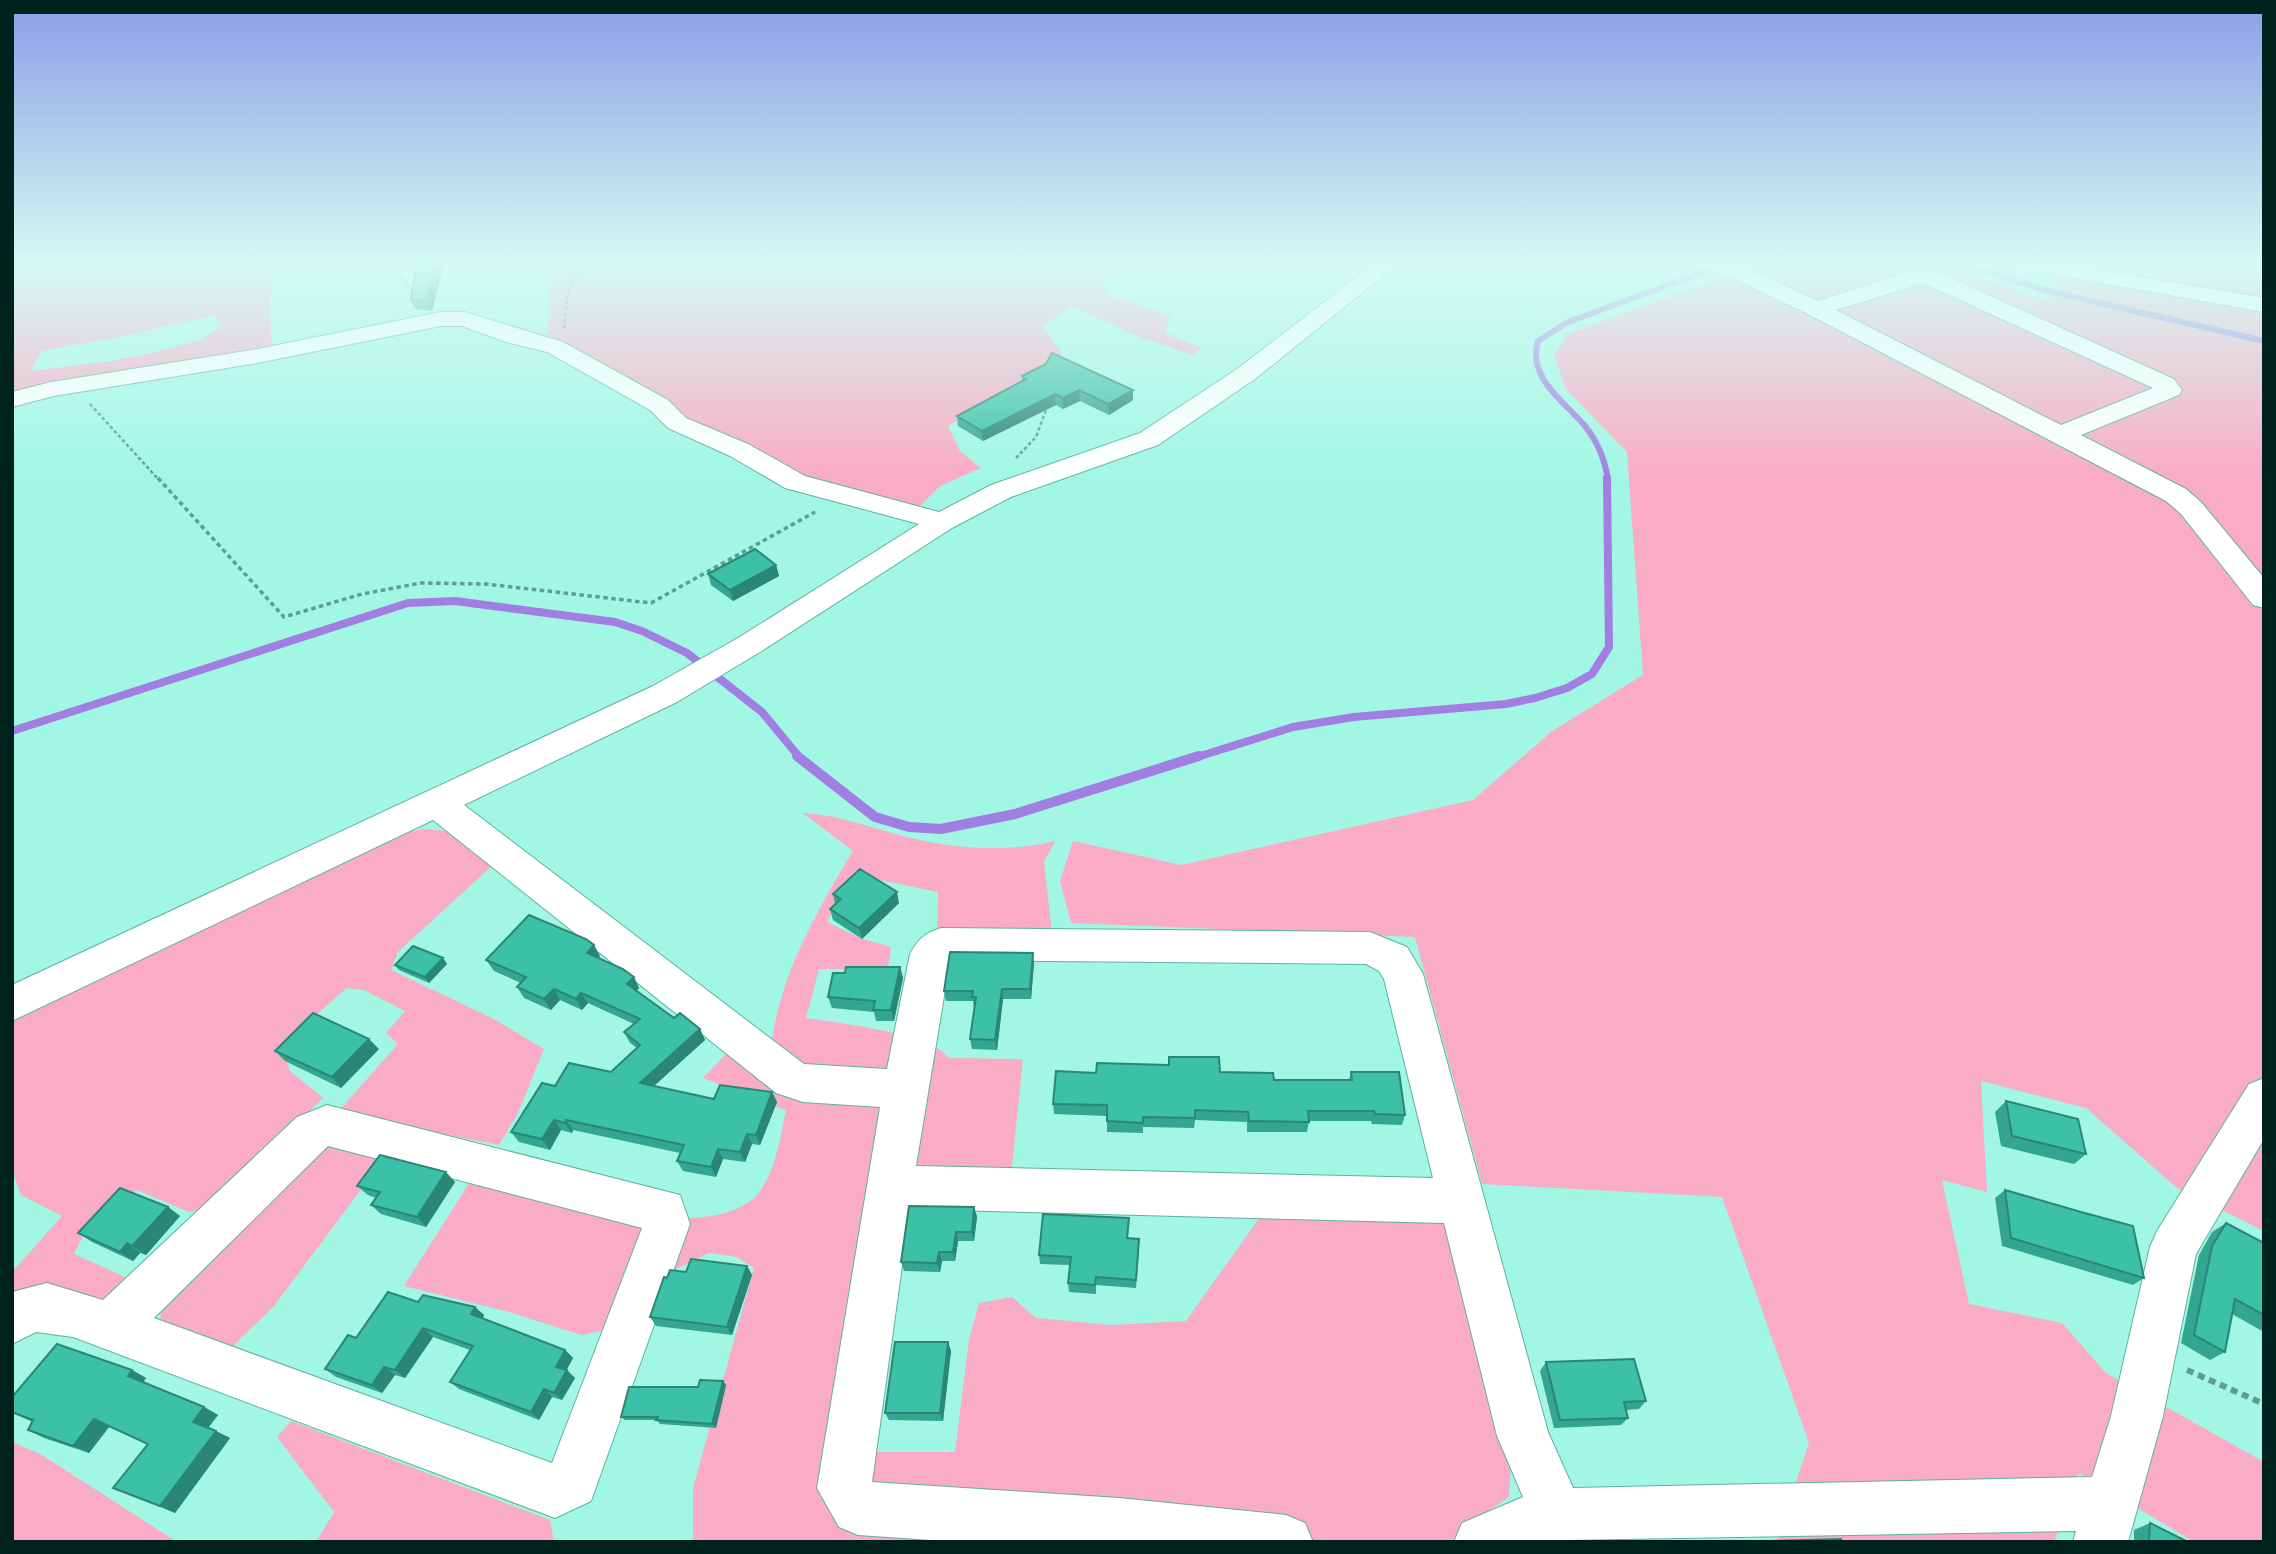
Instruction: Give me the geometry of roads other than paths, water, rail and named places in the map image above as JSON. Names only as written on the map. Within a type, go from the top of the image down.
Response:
[{"type":"street","points":[[12,400],[73,385],[257,356],[374,333]]},
{"type":"street","points":[[502,333],[555,347],[659,405],[677,423],[738,450],[795,482],[942,522]]},
{"type":"street","points":[[12,1004],[438,804],[679,686],[942,522],[1001,491],[1149,439],[1246,374],[1299,333]]},
{"type":"street","points":[[1861,333],[2176,495],[2191,508],[2264,598]]},
{"type":"street","points":[[2052,333],[2165,384],[2170,390],[2059,435]]},
{"type":"street","points":[[438,804],[791,1079],[803,1083],[905,1089]]},
{"type":"street","points":[[1286,1542],[1119,1525],[858,1508],[844,1488],[905,1089],[930,954],[941,944],[1370,948],[1393,959],[1403,974],[1523,1436],[1558,1517]]},
{"type":"street","points":[[1481,1542],[1505,1527],[1558,1517],[1763,1509],[2106,1523],[2150,1355],[2174,1247],[2264,1098]]},
{"type":"street","points":[[12,1320],[24,1310],[44,1305],[555,1491],[572,1482],[667,1224],[664,1211],[327,1125],[313,1131],[110,1327]]},
{"type":"street","points":[[892,1187],[1463,1201]]},
{"type":"waterway","points":[[1551,333],[1538,341],[1536,354],[1542,378],[1594,438],[1603,458],[1608,480]]},
{"type":"waterway","points":[[2227,333],[2264,341]]},
{"type":"waterway","points":[[1194,758],[1293,727],[1354,717],[1506,704],[1535,698],[1567,688],[1592,674],[1609,647],[1607,478]]},
{"type":"waterway","points":[[12,731],[408,603],[455,601],[615,622],[642,631],[687,653],[762,712],[800,758]]},
{"type":"waterway","points":[[797,756],[875,817],[909,827],[941,829],[1015,814],[1199,756]]}]
